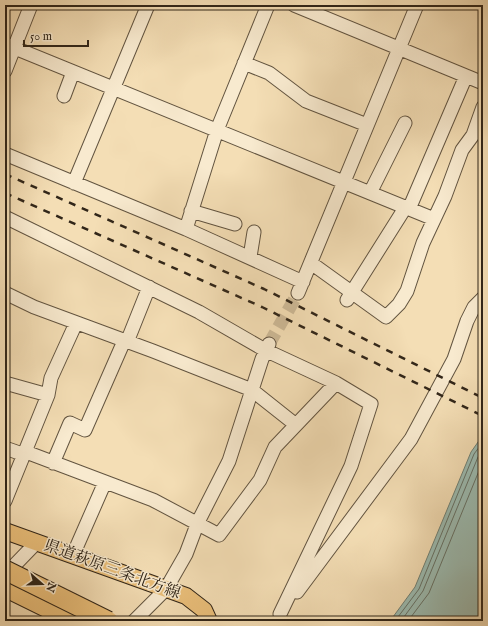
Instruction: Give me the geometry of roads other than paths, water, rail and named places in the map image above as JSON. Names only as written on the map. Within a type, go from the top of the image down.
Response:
[{"type":"highway","points":[[5,570],[108,621]]},
{"type":"highway","points":[[5,587],[74,621]]},
{"type":"main road","name":"県道萩原三条北方線","points":[[5,531],[186,596],[204,610],[209,621]]},
{"type":"street","points":[[5,71],[10,46],[31,5]]},
{"type":"street","points":[[74,183],[115,89],[148,5]]},
{"type":"street","points":[[186,229],[217,130],[268,5]]},
{"type":"street","points":[[294,5],[483,83]]},
{"type":"street","points":[[5,154],[250,257],[300,287],[417,5]]},
{"type":"street","points":[[10,46],[434,219]]},
{"type":"street","points":[[244,63],[269,73],[306,101],[367,125]]},
{"type":"street","points":[[64,96],[73,72]]},
{"type":"street","points":[[350,296],[406,208],[466,76]]},
{"type":"street","points":[[311,263],[350,296],[386,317],[399,304],[406,291],[417,257],[445,196],[462,150],[473,135],[483,107]]},
{"type":"street","points":[[370,193],[405,123]]},
{"type":"street","points":[[192,210],[235,224]]},
{"type":"street","points":[[5,217],[149,286],[267,347],[371,404],[351,466],[277,617]]},
{"type":"street","points":[[250,257],[254,232]]},
{"type":"street","points":[[53,463],[70,423],[85,430],[126,341],[149,286]]},
{"type":"street","points":[[5,294],[34,307],[252,390],[296,425]]},
{"type":"street","points":[[277,617],[366,501],[411,439],[454,359],[467,321],[474,308],[483,298]]},
{"type":"street","points":[[5,501],[48,395],[51,378],[76,323]]},
{"type":"street","points":[[134,621],[166,589],[186,554],[198,522],[229,461],[267,347]]},
{"type":"street","points":[[5,383],[48,395]]},
{"type":"street","points":[[5,448],[53,463],[153,500],[198,522],[219,535],[260,480],[275,447],[336,384]]},
{"type":"street","points":[[73,556],[105,482]]},
{"type":"street","points":[[5,575],[37,542]]},
{"type":"water","points":[[483,435],[483,621],[390,621],[415,587],[471,452]]},
{"type":"tunnel","points":[[269,344],[298,293]]},
{"type":"railway","points":[[5,174],[264,289],[483,398]]},
{"type":"railway","points":[[5,193],[262,307],[483,416]]}]
